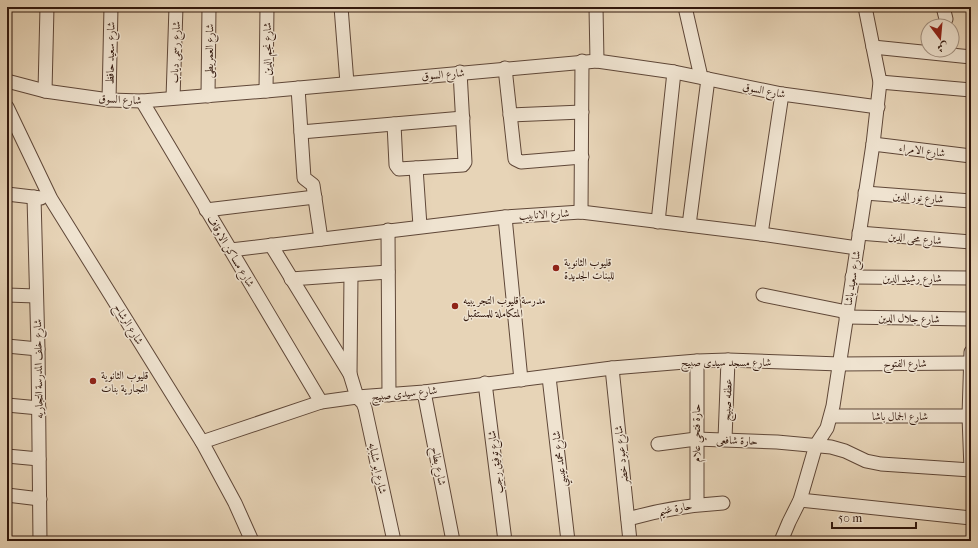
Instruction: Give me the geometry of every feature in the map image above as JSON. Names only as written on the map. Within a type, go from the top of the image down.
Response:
[{"type":"street","points":[[45,91],[47,7]]},
{"type":"street","name":"شارع سعيد حافظ","points":[[109,100],[111,7]]},
{"type":"street","name":"شارع رسمى دياب","points":[[174,98],[176,7]]},
{"type":"street","name":"شارع العمريطى","points":[[208,96],[209,7]]},
{"type":"street","name":"شارع نجم الدين","points":[[266,91],[267,7]]},
{"type":"street","points":[[341,7],[347,84]]},
{"type":"street","points":[[596,7],[597,61]]},
{"type":"street","points":[[685,7],[704,78],[689,225]]},
{"type":"street","name":"شارع سعيد باشا","points":[[781,541],[800,500],[816,445],[827,428],[831,416],[840,364],[873,144],[880,82],[865,7]]},
{"type":"street","points":[[873,47],[971,57]]},
{"type":"street","points":[[581,212],[582,61]]},
{"type":"street","name":"شارع السوق","points":[[7,81],[45,91],[109,100],[142,101],[347,84],[582,61],[597,61],[674,72],[782,94],[878,107]]},
{"type":"street","points":[[504,68],[514,156],[517,160],[521,162],[582,157]]},
{"type":"street","points":[[394,124],[397,166],[400,169],[461,166],[464,164],[460,72]]},
{"type":"street","points":[[658,222],[674,72]]},
{"type":"street","points":[[880,82],[971,90]]},
{"type":"street","points":[[298,88],[304,178],[313,185],[321,239]]},
{"type":"street","points":[[761,234],[782,94]]},
{"type":"street","name":"شارع مساكن الاوقاف","points":[[142,101],[321,402]]},
{"type":"street","name":"شارع الرشاح","points":[[7,107],[52,199],[202,442],[235,503],[252,541]]},
{"type":"street","points":[[510,115],[582,112]]},
{"type":"street","points":[[301,132],[463,118]]},
{"type":"street","name":"شارع الامراء","points":[[873,144],[971,156]]},
{"type":"street","points":[[416,168],[420,226]]},
{"type":"street","name":"شارع نور الدين","points":[[865,193],[971,201]]},
{"type":"street","points":[[7,194],[52,199]]},
{"type":"street","name":"شارع خلف المدرسة التجاريه","points":[[34,197],[38,349],[40,541]]},
{"type":"street","points":[[206,210],[315,197]]},
{"type":"street","name":"شارع الانابيب","points":[[231,250],[420,226],[505,217],[581,212],[761,234],[857,248]]},
{"type":"street","points":[[505,217],[521,380]]},
{"type":"street","points":[[388,230],[390,394]]},
{"type":"street","name":"شارع محى الدين","points":[[859,234],[971,242]]},
{"type":"street","points":[[271,245],[350,374]]},
{"type":"street","points":[[291,279],[388,272]]},
{"type":"street","points":[[350,374],[351,274]]},
{"type":"street","name":"شارع رشيد الدين","points":[[852,277],[971,278]]},
{"type":"street","points":[[7,295],[36,296]]},
{"type":"street","name":"شارع جلال الدين","points":[[763,295],[847,314],[971,319]]},
{"type":"street","points":[[7,346],[38,349]]},
{"type":"street","points":[[971,358],[971,470]]},
{"type":"street","name":"شارع الفتوح","points":[[840,364],[971,358]]},
{"type":"street","name":"شارع مسجد سيدى صبيح","points":[[612,368],[728,360],[840,364]]},
{"type":"street","name":"عطفه صبيح","points":[[725,439],[728,360]]},
{"type":"street","name":"حارة فتحي علام","points":[[697,361],[697,504]]},
{"type":"street","name":"شارع سيدى صبيح","points":[[202,442],[321,402],[357,397],[424,392],[612,368]]},
{"type":"street","name":"شارع عبود خضر","points":[[612,368],[630,541]]},
{"type":"street","name":"شارع ابو شلبايه","points":[[350,374],[357,397],[363,403],[365,408],[394,541]]},
{"type":"street","name":"شارع محمد عيسي","points":[[549,377],[568,541]]},
{"type":"street","name":"شارع توفيق رجب","points":[[485,384],[505,541]]},
{"type":"street","name":"شارع بطاح","points":[[424,392],[453,541]]},
{"type":"street","points":[[7,405],[39,408]]},
{"type":"street","name":"شارع الجمال باشا","points":[[831,416],[970,408]]},
{"type":"street","name":"حارة شافعى","points":[[658,444],[725,439],[816,445],[831,447],[866,461],[881,464],[971,470]]},
{"type":"street","points":[[7,456],[39,459]]},
{"type":"street","points":[[7,495],[40,499]]},
{"type":"street","points":[[800,500],[971,518]]},
{"type":"street","name":"حارة غنيم","points":[[628,519],[672,508],[697,504],[722,503]]},
{"type":"street","points":[[247,541],[252,541]]},
{"type":"place","name":"قليوب الثانوية للبنات الجديدة","points":[[556,268]]},
{"type":"place","name":"مدرسة قليوب التجريبيه المتكاملة للمستقبل","points":[[455,306]]},
{"type":"place","name":"قليوب الثانوية التجارية بنات","points":[[93,381]]}]
